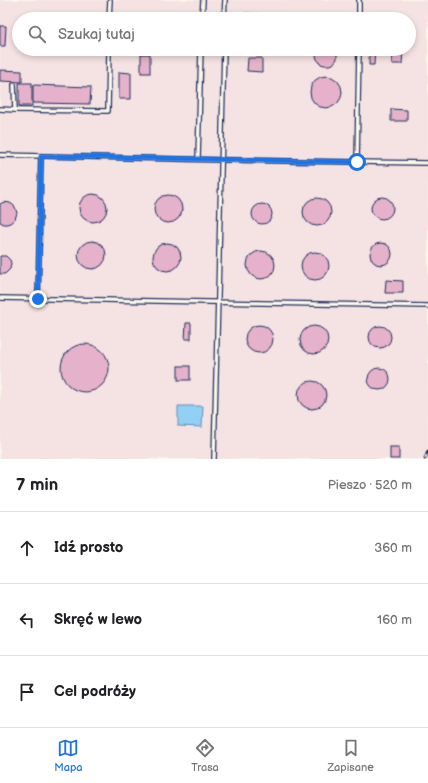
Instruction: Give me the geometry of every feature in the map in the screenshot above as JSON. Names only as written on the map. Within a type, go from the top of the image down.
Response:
[{"type":"lane","points":[[109,12],[110,0]]},
{"type":"lane","points":[[202,0],[202,12]]},
{"type":"lane","points":[[224,12],[225,0]]},
{"type":"lane","points":[[359,0],[359,12]]},
{"type":"lane","points":[[0,109],[108,111],[109,56]]},
{"type":"lane","points":[[198,159],[201,56]]},
{"type":"lane","points":[[214,459],[220,160],[224,56]]},
{"type":"lane","points":[[357,162],[358,56]]},
{"type":"lane","points":[[14,85],[15,110]]},
{"type":"lane","points":[[0,155],[428,163]]},
{"type":"lane","points":[[38,299],[41,156]]},
{"type":"lane","points":[[0,298],[428,306]]},
{"type":"shaded area","points":[[0,0],[428,0],[428,459],[0,459]]},
{"type":"water","points":[[178,406],[203,406],[202,427],[178,426]]},
{"type":"building","points":[[0,26],[6,26],[5,46],[0,46]]},
{"type":"building","points":[[141,56],[150,56],[150,73],[141,73]]},
{"type":"building","points":[[316,56],[337,56],[337,59],[330,65],[321,64]]},
{"type":"building","points":[[369,56],[375,56],[374,65],[369,65]]},
{"type":"building","points":[[393,56],[403,56],[402,64],[392,64]]},
{"type":"building","points":[[248,58],[262,58],[262,72],[247,71]]},
{"type":"building","points":[[0,70],[22,71],[22,82],[0,81]]},
{"type":"building","points":[[119,72],[131,73],[131,99],[119,99]]},
{"type":"building","points":[[326,76],[332,77],[339,83],[342,92],[341,98],[335,105],[326,108],[320,107],[313,101],[310,92],[311,86],[317,79]]},
{"type":"building","points":[[19,83],[32,83],[32,106],[19,106]]},
{"type":"building","points":[[33,85],[91,87],[90,104],[33,103]]},
{"type":"building","points":[[391,109],[407,110],[407,121],[391,121]]},
{"type":"building","points":[[93,194],[103,198],[107,208],[103,218],[93,222],[83,218],[79,208],[83,198]]},
{"type":"building","points":[[168,195],[178,199],[182,209],[178,219],[168,223],[158,219],[154,209],[158,199]]},
{"type":"building","points":[[382,197],[386,198],[392,204],[392,212],[386,218],[382,219],[378,218],[372,212],[371,208],[372,204],[378,198]]},
{"type":"building","points":[[317,198],[327,202],[331,212],[327,222],[317,226],[307,222],[303,212],[307,202]]},
{"type":"building","points":[[4,202],[13,205],[17,213],[15,219],[7,224],[0,222],[0,204]]},
{"type":"building","points":[[258,204],[266,204],[272,210],[272,218],[266,224],[258,224],[252,218],[252,210]]},
{"type":"building","points":[[92,241],[102,245],[106,255],[102,265],[92,269],[82,265],[78,255],[82,245]]},
{"type":"building","points":[[167,243],[177,247],[181,257],[177,267],[167,271],[157,267],[153,257],[157,247]]},
{"type":"building","points":[[381,243],[385,244],[391,250],[391,258],[385,264],[381,265],[377,264],[371,258],[370,254],[371,250],[377,244]]},
{"type":"building","points":[[261,251],[271,255],[275,265],[271,275],[261,279],[251,275],[247,265],[251,255]]},
{"type":"building","points":[[315,252],[325,256],[329,266],[325,276],[315,280],[305,276],[301,266],[305,256]]},
{"type":"building","points":[[0,256],[6,256],[11,263],[10,269],[4,274],[0,274]]},
{"type":"building","points":[[386,280],[403,281],[403,293],[385,293]]},
{"type":"building","points":[[186,323],[191,323],[191,339],[185,339]]},
{"type":"building","points":[[259,325],[269,329],[273,339],[269,349],[259,353],[249,349],[245,339],[249,329]]},
{"type":"building","points":[[314,326],[324,330],[328,340],[324,350],[314,354],[304,350],[300,340],[304,330]]},
{"type":"building","points":[[380,326],[384,327],[390,333],[390,341],[384,347],[380,348],[376,347],[370,341],[369,337],[370,333],[376,327]]},
{"type":"building","points":[[85,344],[94,346],[102,351],[107,359],[109,368],[107,377],[102,385],[94,390],[85,392],[76,390],[68,385],[63,377],[61,368],[63,359],[68,351],[76,346]]},
{"type":"building","points":[[178,366],[190,366],[190,380],[178,380]]},
{"type":"building","points":[[379,368],[383,369],[389,375],[389,383],[383,389],[379,390],[375,389],[369,383],[368,379],[369,375],[375,369]]},
{"type":"building","points":[[312,381],[322,385],[326,395],[322,405],[312,409],[302,405],[298,395],[302,385]]},
{"type":"building","points":[[390,447],[399,447],[399,459],[390,459]]},
{"type":"railway","points":[[425,459],[428,451]]},
{"type":"route","points":[[38,299],[41,156],[357,162]]}]
